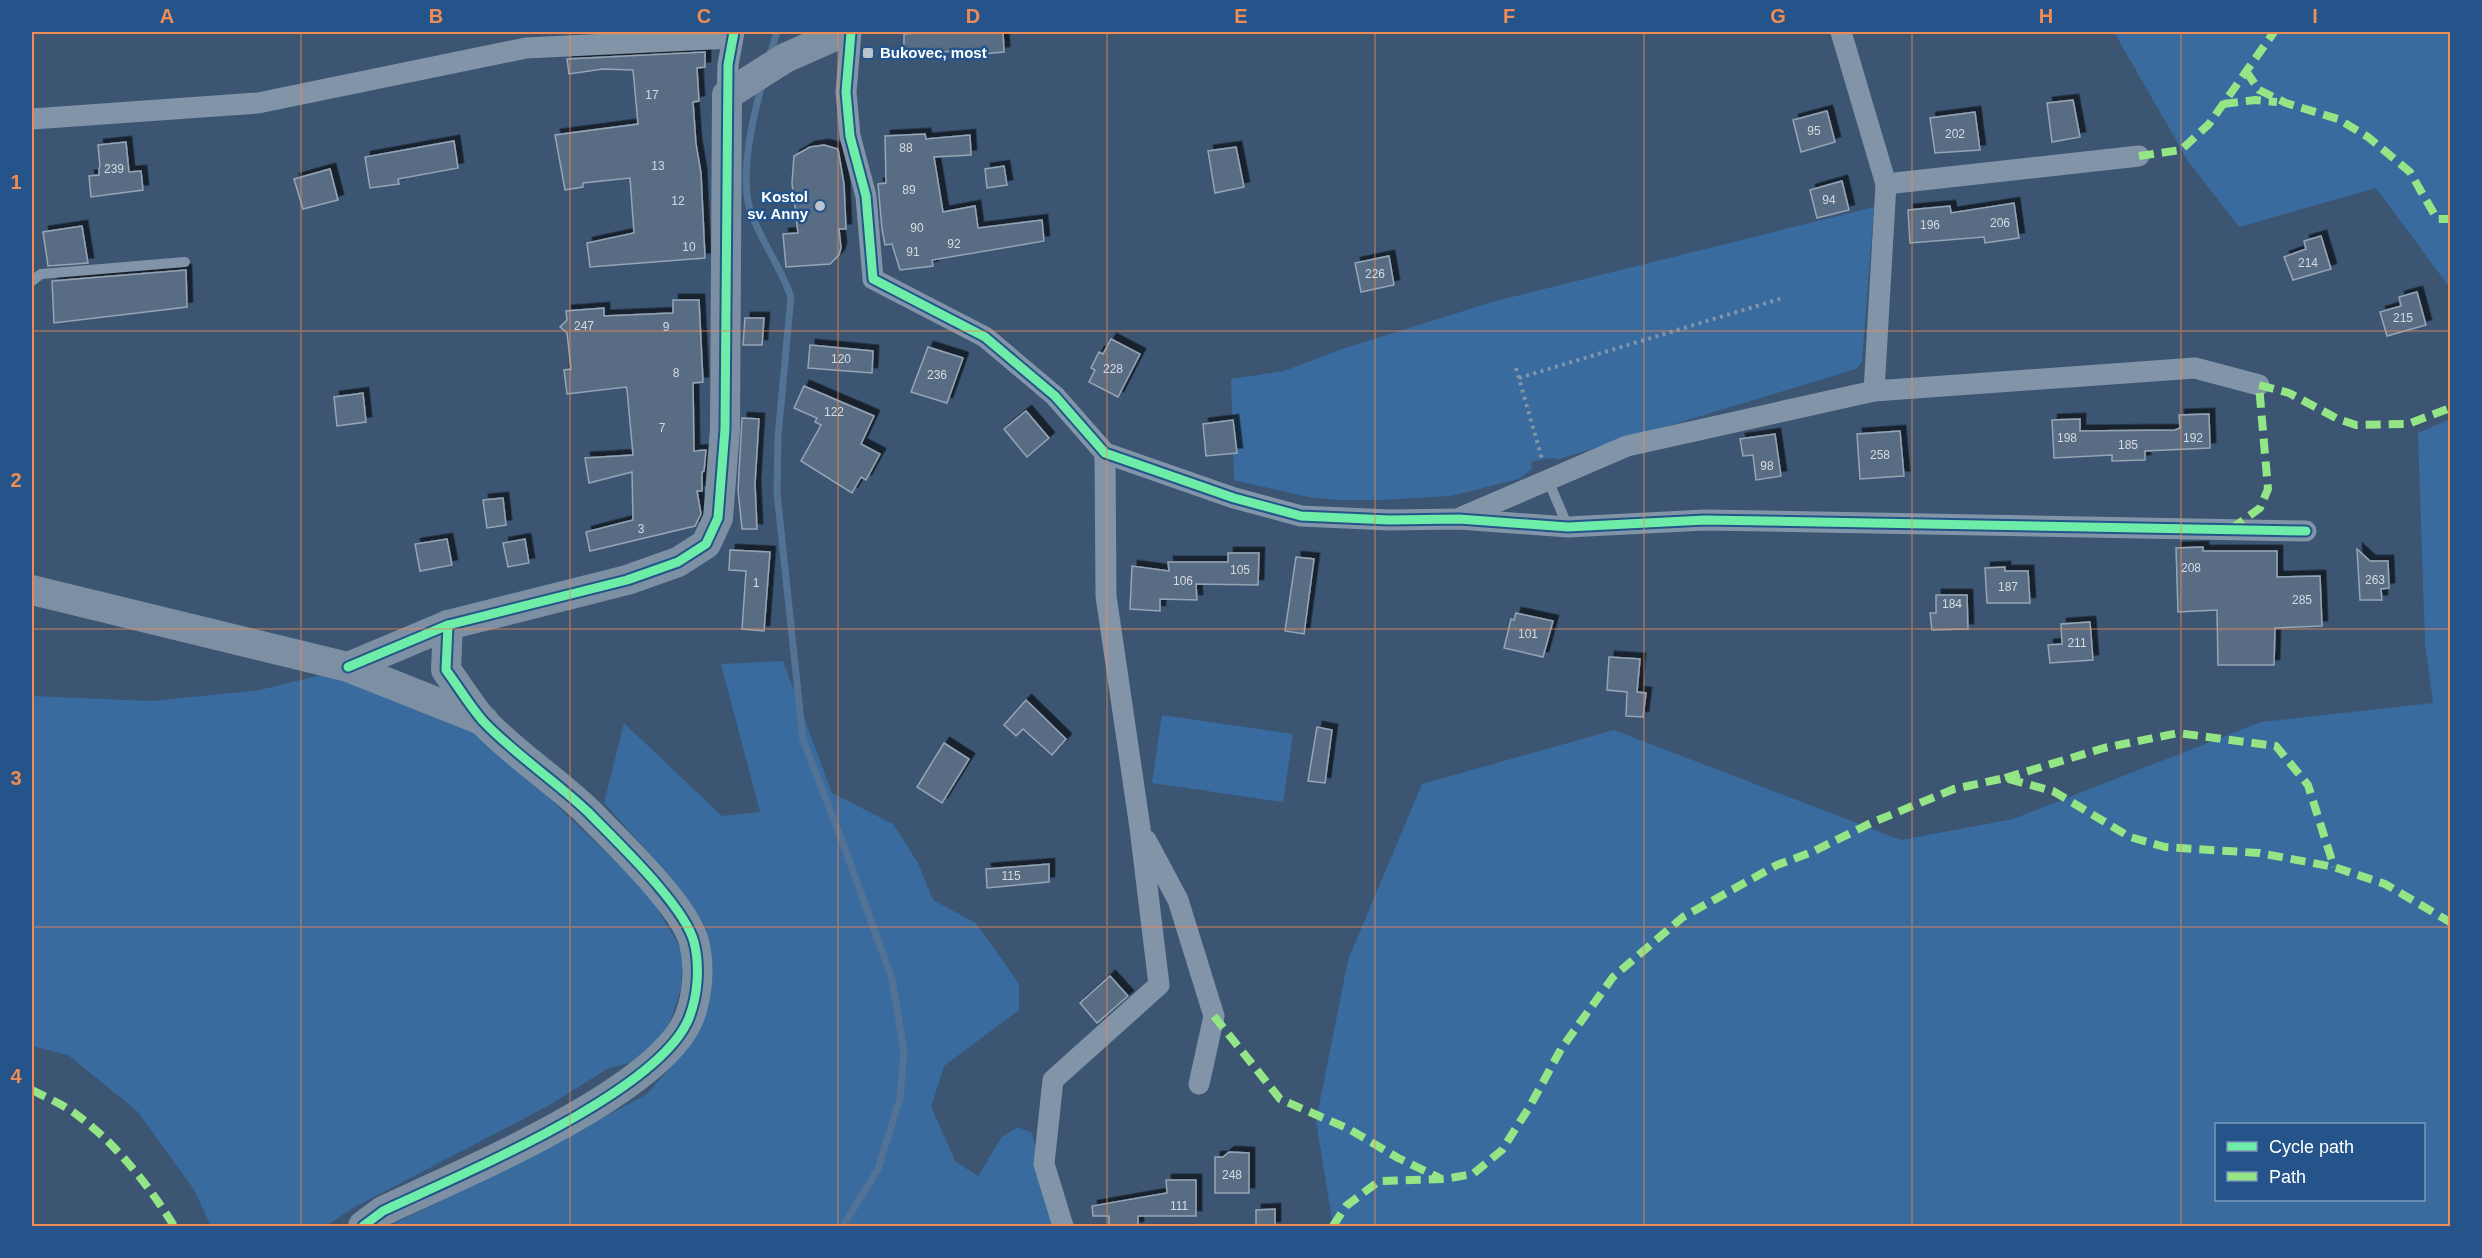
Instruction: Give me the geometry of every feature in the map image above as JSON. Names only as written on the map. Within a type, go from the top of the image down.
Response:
[{"type":"street","points":[[738,87],[785,58],[844,32]]},
{"type":"street","points":[[851,32],[846,92],[850,136],[866,196],[873,279],[985,337],[1055,396],[1105,453],[1234,498],[1301,516],[1389,520],[1459,519],[1568,527],[1706,520],[2306,531]]},
{"type":"street","points":[[1840,32],[1886,184],[1874,391]]},
{"type":"street","points":[[32,119],[258,103],[526,48],[733,35],[738,87],[725,429],[718,518],[706,544],[678,562],[627,580],[448,625],[348,667]]},
{"type":"street","points":[[1886,184],[2139,156]]},
{"type":"street","points":[[1459,519],[1627,446],[1874,391],[2195,368],[2259,385]]},
{"type":"street","points":[[1063,1227],[1044,1164],[1053,1080],[1159,985],[1140,828],[1106,596],[1105,453]]},
{"type":"street","points":[[32,590],[348,667],[483,721]]},
{"type":"street","points":[[363,1227],[383,1211],[556,1129],[635,1079],[670,1047],[689,1018],[698,974],[694,941],[676,907],[588,812],[483,721],[446,670],[448,625]]},
{"type":"street","points":[[1140,828],[1178,900],[1214,1016],[1199,1084]]},
{"type":"lane","points":[[32,281],[41,274],[185,262]]},
{"type":"lane","points":[[1548,480],[1568,527]]},
{"type":"path","points":[[1519,378],[1783,298]]},
{"type":"path","points":[[1516,368],[1548,480]]},
{"type":"shaded area","points":[[2114,32],[2450,32],[2450,288],[2376,188],[2239,227],[2188,161]]},
{"type":"shaded area","points":[[1874,207],[1862,362],[1856,369],[1559,459],[1549,458],[1531,462],[1532,469],[1519,479],[1451,496],[1337,500],[1308,497],[1234,480],[1231,379],[1284,371],[1342,349],[1492,302]]},
{"type":"shaded area","points":[[2450,419],[2450,1226],[1333,1226],[1316,1121],[1348,960],[1422,784],[1614,730],[1901,840],[2013,819],[2261,722],[2433,703],[2425,643],[2418,433]]},
{"type":"shaded area","points":[[783,661],[832,793],[893,824],[918,863],[933,900],[976,923],[1019,984],[1019,1010],[944,1066],[931,1107],[956,1162],[978,1176],[1002,1137],[1018,1127],[1032,1133],[1055,1226],[389,1226],[507,1169],[647,1094],[687,1049],[709,997],[710,961],[705,926],[668,874],[604,803],[624,723],[722,816],[760,812],[721,664]]},
{"type":"shaded area","points":[[325,674],[475,728],[646,890],[683,952],[681,989],[670,1022],[648,1058],[607,1069],[546,1107],[353,1208],[326,1226],[211,1226],[193,1188],[137,1111],[68,1055],[32,1046],[32,696],[151,701],[260,690]]},
{"type":"shaded area","points":[[1162,715],[1293,734],[1283,802],[1152,783]]},
{"type":"building","points":[[1003,32],[1004,52],[969,55],[968,51],[904,53],[904,34]]},
{"type":"building","points":[[705,52],[705,67],[697,68],[699,101],[693,102],[701,173],[705,258],[590,267],[587,243],[634,233],[630,178],[583,183],[583,187],[565,190],[555,135],[638,124],[633,70],[603,69],[569,74],[567,59]]},
{"type":"building","points":[[2073,100],[2080,137],[2052,142],[2047,103]]},
{"type":"building","points":[[1827,111],[1835,142],[1801,152],[1793,120]]},
{"type":"building","points":[[1975,112],[1980,150],[1935,153],[1930,118]]},
{"type":"building","points":[[925,134],[926,139],[970,135],[971,155],[934,157],[943,212],[975,206],[978,228],[1042,220],[1044,241],[932,260],[933,266],[900,270],[892,244],[885,245],[882,229],[878,184],[886,183],[885,136]]},
{"type":"building","points":[[454,141],[458,168],[398,179],[399,184],[370,188],[365,157]]},
{"type":"building","points":[[126,142],[129,172],[141,171],[143,190],[91,197],[89,176],[99,175],[98,145]]},
{"type":"building","name":"Kostol sv. Anny","points":[[824,145],[838,149],[844,184],[846,229],[839,229],[841,248],[839,255],[830,264],[786,267],[783,234],[798,233],[792,183],[794,156],[810,147]]},
{"type":"building","points":[[1236,147],[1244,187],[1215,193],[1208,151]]},
{"type":"building","points":[[1004,166],[1007,185],[987,188],[985,169]]},
{"type":"building","points":[[330,169],[338,200],[303,209],[294,179]]},
{"type":"building","points":[[1842,181],[1849,210],[1817,218],[1810,190]]},
{"type":"building","points":[[2014,203],[2019,238],[1985,243],[1984,237],[1910,243],[1908,210],[1950,206],[1951,213]]},
{"type":"building","points":[[82,226],[88,263],[48,266],[43,232]]},
{"type":"building","points":[[2321,236],[2331,269],[2293,280],[2284,257],[2306,249],[2304,241]]},
{"type":"building","points":[[1389,256],[1394,285],[1361,292],[1355,263]]},
{"type":"building","points":[[186,270],[187,307],[54,323],[52,281]]},
{"type":"building","points":[[2417,292],[2426,325],[2387,336],[2380,312],[2401,306],[2399,297]]},
{"type":"building","points":[[673,300],[699,300],[703,382],[693,383],[694,451],[706,450],[702,472],[702,491],[697,491],[701,514],[695,526],[590,551],[586,532],[633,520],[632,472],[589,483],[585,458],[633,455],[627,390],[626,387],[567,394],[564,370],[571,369],[567,333],[560,327],[567,320],[566,311],[604,308],[604,316],[673,313]]},
{"type":"building","points":[[745,318],[764,318],[762,345],[743,345]]},
{"type":"building","points":[[1111,339],[1140,354],[1118,397],[1089,382],[1095,370],[1091,368],[1099,352],[1103,354]]},
{"type":"building","points":[[810,345],[873,351],[872,373],[808,368]]},
{"type":"building","points":[[928,347],[963,358],[947,403],[911,392]]},
{"type":"building","points":[[804,386],[874,416],[861,444],[880,454],[866,480],[861,477],[852,493],[801,461],[821,425],[815,422],[817,418],[794,408]]},
{"type":"building","points":[[363,393],[366,422],[337,426],[334,397]]},
{"type":"building","points":[[1026,411],[1049,438],[1027,457],[1004,429]]},
{"type":"building","points":[[2209,414],[2210,448],[2145,451],[2145,460],[2112,461],[2112,455],[2054,458],[2052,420],[2080,419],[2080,431],[2175,430],[2180,428],[2179,415]]},
{"type":"building","points":[[742,418],[759,419],[755,484],[757,529],[742,529],[738,490]]},
{"type":"building","points":[[1233,420],[1237,453],[1206,456],[1203,424]]},
{"type":"building","points":[[1900,431],[1904,476],[1860,479],[1857,434]]},
{"type":"building","points":[[1775,434],[1781,476],[1756,480],[1753,455],[1743,456],[1740,439]]},
{"type":"building","points":[[503,498],[506,525],[487,528],[483,500]]},
{"type":"building","points":[[447,539],[452,565],[420,571],[415,544]]},
{"type":"building","points":[[525,539],[529,563],[508,567],[503,543]]},
{"type":"building","points":[[2203,547],[2203,551],[2277,551],[2277,577],[2320,576],[2322,626],[2275,628],[2274,665],[2218,665],[2217,610],[2178,612],[2176,548]]},
{"type":"building","points":[[2357,549],[2370,561],[2388,561],[2389,588],[2381,589],[2382,600],[2360,600]]},
{"type":"building","points":[[730,550],[770,552],[764,631],[742,629],[746,571],[729,570]]},
{"type":"building","points":[[1228,553],[1259,553],[1258,585],[1196,584],[1197,600],[1160,599],[1160,611],[1130,609],[1132,566],[1169,571],[1168,562],[1228,562]]},
{"type":"building","points":[[1296,557],[1314,559],[1304,634],[1285,631]]},
{"type":"building","points":[[2005,567],[2005,571],[2028,571],[2030,603],[1987,603],[1985,568]]},
{"type":"building","points":[[1936,595],[1967,595],[1968,629],[1932,630],[1930,613],[1936,613]]},
{"type":"building","points":[[1516,613],[1553,621],[1543,657],[1504,648],[1511,619],[1514,620]]},
{"type":"building","points":[[2090,622],[2093,660],[2050,663],[2048,645],[2062,644],[2061,624]]},
{"type":"building","points":[[1609,657],[1640,659],[1637,692],[1646,693],[1643,717],[1626,716],[1627,692],[1607,690]]},
{"type":"building","points":[[1026,700],[1066,739],[1052,755],[1023,729],[1016,736],[1004,725]]},
{"type":"building","points":[[1317,727],[1332,730],[1325,783],[1308,781]]},
{"type":"building","points":[[944,743],[969,759],[942,803],[917,787]]},
{"type":"building","points":[[1049,864],[1049,882],[987,888],[986,869]]},
{"type":"building","points":[[1110,976],[1128,996],[1097,1023],[1080,1003]]},
{"type":"building","points":[[1229,1152],[1249,1153],[1249,1193],[1215,1193],[1215,1157],[1223,1157]]},
{"type":"building","points":[[1166,1180],[1196,1180],[1196,1216],[1138,1216],[1138,1227],[1109,1227],[1109,1216],[1093,1216],[1092,1206],[1167,1193]]},
{"type":"building","points":[[1275,1209],[1275,1227],[1256,1227],[1256,1210]]},
{"type":"waterway","points":[[769,57],[777,32]]},
{"type":"waterway","points":[[762,85],[748,149],[746,184],[751,213],[791,297],[778,436],[777,493],[803,740],[892,979],[904,1051],[900,1098],[878,1169],[843,1226]]},
{"type":"marked path","points":[[2139,156],[2181,150],[2209,124],[2274,32]]},
{"type":"marked path","points":[[2246,71],[2259,90],[2286,103],[2338,119],[2368,137],[2410,172],[2437,219],[2450,219]]},
{"type":"marked path","points":[[2223,104],[2255,100],[2277,102]]},
{"type":"marked path","points":[[2231,529],[2260,508],[2268,489],[2259,385],[2289,393],[2338,419],[2356,425],[2408,424],[2450,408]]},
{"type":"marked path","points":[[2005,778],[2104,748],[2178,733],[2276,746],[2308,785],[2334,867]]},
{"type":"marked path","points":[[1333,1226],[1346,1206],[1379,1181],[1444,1179],[1473,1174],[1502,1150],[1530,1106],[1561,1049],[1613,977],[1683,917],[1777,865],[1812,852],[1871,823],[1954,789],[2005,778],[2053,791],[2130,837],[2165,847],[2259,853],[2334,867],[2385,884],[2450,922]]},
{"type":"marked path","points":[[1214,1016],[1280,1099],[1349,1129],[1398,1158],[1440,1178]]},
{"type":"marked path","points":[[32,1090],[73,1112],[102,1136],[129,1164],[174,1226]]},
{"type":"cycle path","points":[[348,667],[448,625],[627,580],[678,562],[706,544],[718,518],[725,429],[728,65],[734,32]]},
{"type":"cycle path","points":[[851,32],[846,92],[850,136],[866,196],[873,279],[985,337],[1055,396],[1105,453],[1234,498],[1301,516],[1389,520],[1459,519],[1568,527],[1705,520],[2306,531]]},
{"type":"cycle path","points":[[363,1226],[383,1211],[552,1130],[599,1103],[639,1075],[670,1046],[689,1018],[696,990],[697,961],[694,942],[677,910],[648,874],[589,813],[508,745],[478,715],[446,670],[448,625]]},
{"type":"place","name":"Bukovec, most","points":[[868,53]]},
{"type":"place","name":"Kostol sv. Anny","points":[[820,206]]}]
